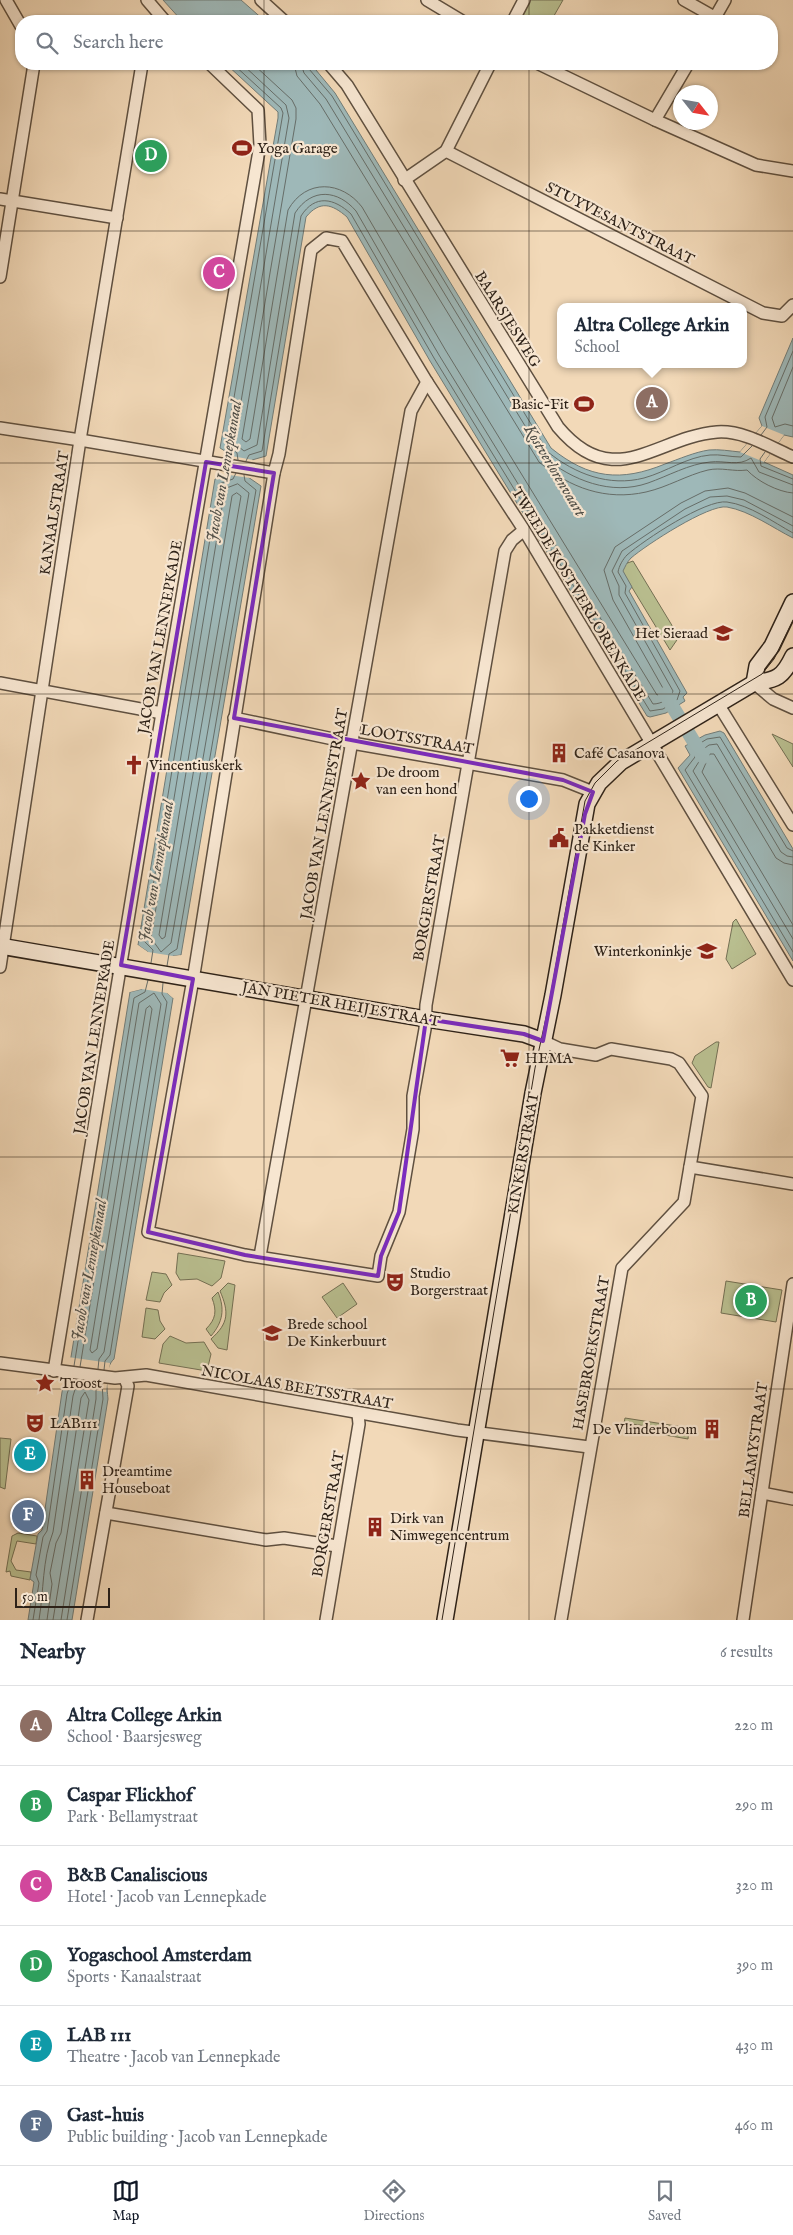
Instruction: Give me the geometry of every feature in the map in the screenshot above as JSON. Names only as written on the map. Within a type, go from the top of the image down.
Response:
[{"type":"street","points":[[6,0],[15,16]]},
{"type":"street","points":[[147,0],[158,15]]},
{"type":"street","points":[[261,0],[277,15]]},
{"type":"street","points":[[270,9],[279,0]]},
{"type":"street","points":[[428,0],[452,15]]},
{"type":"street","points":[[515,15],[524,0]]},
{"type":"street","points":[[684,0],[706,15]]},
{"type":"street","points":[[717,15],[725,0]]},
{"type":"street","points":[[0,277],[33,70]]},
{"type":"street","name":"KANAALSTRAAT","points":[[0,967],[80,440],[141,70]]},
{"type":"street","name":"JACOB VAN LENNEPKADE","points":[[58,1372],[127,966],[162,713],[260,145],[258,110],[216,70]]},
{"type":"street","name":"BAARSJESWEG","points":[[334,70],[347,85],[558,427],[575,444],[595,454],[627,459],[700,435],[717,432],[751,439],[793,456]]},
{"type":"street","points":[[404,180],[446,151],[487,70]]},
{"type":"street","points":[[551,70],[655,120],[756,165],[793,172]]},
{"type":"street","points":[[655,120],[684,70]]},
{"type":"street","name":"STUYVESANTSTRAAT","points":[[446,151],[743,303]]},
{"type":"street","points":[[0,199],[117,218]]},
{"type":"street","name":"TWEEDE KOSTVERLORENKADE","points":[[274,473],[279,454],[312,250],[326,238],[342,241],[427,382],[524,530],[793,980]]},
{"type":"street","name":"STUYVESANTSTRAAT","points":[[747,305],[763,313],[782,316],[793,305]]},
{"type":"street","name":"JACOB VAN LENNEPSTRAAT","points":[[260,1256],[411,410],[427,382]]},
{"type":"street","points":[[0,428],[274,473],[193,979],[148,1232],[226,1251],[260,1256]]},
{"type":"street","name":"BORGERSTRAAT","points":[[260,1256],[378,1276],[381,1256],[399,1212],[413,1129],[413,1096],[426,1019],[426,1004],[505,550],[512,540],[524,530]]},
{"type":"street","points":[[793,602],[772,646],[757,666],[754,683],[773,698],[793,708]]},
{"type":"street","name":"KINKERSTRAAT","points":[[445,1620],[532,1093],[554,995],[585,814],[593,792],[610,770],[754,683],[774,681],[785,670],[793,656]]},
{"type":"street","points":[[0,683],[162,713]]},
{"type":"street","points":[[718,704],[793,825]]},
{"type":"street","name":"LOOTSSTRAAT","points":[[234,718],[352,743],[568,782],[593,792]]},
{"type":"street","name":"JAN PIETER HEIJESTRAAT","points":[[2,946],[524,1034],[560,1049],[596,1055],[611,1049],[671,1059],[678,1063]]},
{"type":"street","name":"HASEBROEKSTRAAT","points":[[561,1620],[589,1447],[622,1268],[684,1202],[702,1096],[678,1063]]},
{"type":"street","points":[[690,1167],[793,1184]]},
{"type":"street","name":"BELLAMYSTRAAT","points":[[743,1620],[793,1284]]},
{"type":"street","name":"NICOLAAS BEETSSTRAAT","points":[[0,1363],[58,1372],[120,1378],[146,1375],[358,1414],[477,1433],[589,1447]]},
{"type":"street","points":[[87,1620],[128,1386],[120,1378]]},
{"type":"street","name":"BORGERSTRAAT","points":[[326,1620],[359,1424],[358,1414]]},
{"type":"street","points":[[762,1492],[793,1499]]},
{"type":"street","points":[[106,1513],[266,1540],[284,1538],[338,1546]]},
{"type":"highlighted area","points":[[206,462],[274,473],[234,718],[563,780],[593,792],[585,814],[543,1041],[524,1034],[426,1019],[399,1212],[381,1256],[378,1276],[245,1255],[148,1232],[193,979],[121,965]]},
{"type":"green space","points":[[530,0],[563,0],[554,15],[522,15]]},
{"type":"green space","points":[[633,561],[679,637],[670,650],[619,566]]},
{"type":"green space","points":[[772,734],[793,744],[793,767]]},
{"type":"green space","points":[[736,919],[756,954],[732,969],[726,959],[733,922]]},
{"type":"green space","points":[[716,1042],[719,1042],[711,1088],[708,1087],[692,1063],[695,1056]]},
{"type":"green space","points":[[178,1253],[225,1261],[221,1278],[212,1286],[197,1279],[180,1280],[176,1273]]},
{"type":"green space","points":[[152,1272],[166,1274],[172,1285],[164,1293],[160,1302],[146,1300]]},
{"type":"green space","points":[[726,1281],[782,1290],[776,1322],[721,1313]]},
{"type":"green space","points":[[228,1283],[235,1285],[227,1350],[218,1348],[211,1339],[221,1328],[226,1317],[225,1305],[220,1291]]},
{"type":"green space","points":[[343,1283],[357,1304],[337,1318],[322,1297]]},
{"type":"green space","points":[[218,1292],[222,1304],[222,1315],[218,1326],[211,1336],[206,1329],[214,1318],[215,1307],[212,1298]]},
{"type":"green space","points":[[146,1308],[158,1310],[160,1321],[165,1329],[155,1339],[142,1337]]},
{"type":"green space","points":[[170,1336],[186,1343],[204,1342],[211,1354],[207,1371],[159,1363],[163,1344]]},
{"type":"green space","points":[[625,1418],[689,1428],[688,1439],[665,1435],[662,1428],[624,1423]]},
{"type":"green space","points":[[0,1438],[11,1439],[5,1489],[0,1487]]},
{"type":"green space","points":[[18,1533],[37,1536],[36,1544],[17,1541],[11,1561],[16,1570],[31,1572],[30,1580],[11,1576],[10,1571],[6,1572],[12,1536]]},
{"type":"water","points":[[163,0],[241,0],[258,15],[177,15]]},
{"type":"water","name":"Jacob van Lennepkanaal","points":[[232,70],[316,70],[335,93],[551,448],[579,466],[592,471],[620,475],[649,470],[709,450],[740,452],[762,426],[759,418],[793,338],[793,437],[784,435],[764,462],[793,475],[793,538],[744,512],[727,507],[718,508],[678,526],[630,560],[623,571],[632,587],[629,591],[687,693],[683,697],[685,701],[666,713],[647,716],[430,361],[347,217],[336,209],[321,206],[306,217],[266,456],[252,460],[248,477],[261,486],[181,955],[173,956],[167,993],[173,998],[114,1359],[107,1373],[108,1399],[72,1620],[28,1620],[34,1582],[30,1579],[38,1534],[42,1530],[62,1392],[71,1357],[130,992],[142,989],[148,952],[138,945],[215,479],[230,475],[233,456],[220,448],[278,112]]},
{"type":"water","points":[[720,731],[724,733],[793,849],[793,961],[678,768],[690,755],[685,746],[705,735]]},
{"type":"pier","points":[[762,426],[784,435],[764,462],[740,452]]},
{"type":"pier","points":[[232,456],[253,460],[250,478],[229,475]]},
{"type":"pier","points":[[138,945],[148,952],[173,956],[181,955],[175,958],[169,992],[174,995],[173,998],[167,993],[142,989],[130,992],[130,990],[140,987],[145,953]]},
{"type":"pier","points":[[68,1357],[110,1363],[106,1392],[64,1386]]},
{"type":"waterway","name":"Kostverlorenvaart","points":[[665,694],[703,757]]},
{"type":"tram line","points":[[442,1620],[535,1068],[549,1004],[585,801],[595,783],[617,761],[762,674],[774,659],[793,620]]},
{"type":"place","name":"Yoga Garage","points":[[242,148]]},
{"type":"place","name":"Yogaschool Amsterdam","points":[[151,156]]},
{"type":"place","name":"B&B Canaliscious","points":[[219,273]]},
{"type":"place","name":"Altra College Arkin","points":[[652,403]]},
{"type":"place","name":"Basic-Fit","points":[[584,404]]},
{"type":"place","name":"Het Sieraad","points":[[723,633]]},
{"type":"place","name":"Café Casanova","points":[[559,753]]},
{"type":"place","name":"Vincentiuskerk","points":[[134,765]]},
{"type":"place","name":"De droom van een hond","points":[[361,781]]},
{"type":"place","name":"Pakketdienst de Kinker","points":[[559,838]]},
{"type":"place","name":"Winterkoninkje","points":[[707,951]]},
{"type":"place","name":"HEMA","points":[[510,1058]]},
{"type":"place","name":"Studio Borgerstraat","points":[[395,1282]]},
{"type":"place","name":"Caspar Flickhof","points":[[751,1301]]},
{"type":"place","name":"Brede school De Kinkerbuurt","points":[[272,1333]]},
{"type":"place","name":"Troost","points":[[45,1383]]},
{"type":"place","name":"LAB111","points":[[35,1423]]},
{"type":"place","name":"De Vlinderboom","points":[[712,1429]]},
{"type":"place","name":"LAB 111","points":[[30,1455]]},
{"type":"place","name":"Dreamtime Houseboat","points":[[87,1480]]},
{"type":"place","name":"Gast-huis","points":[[28,1516]]},
{"type":"place","name":"Dirk van Nimwegencentrum","points":[[375,1527]]}]
